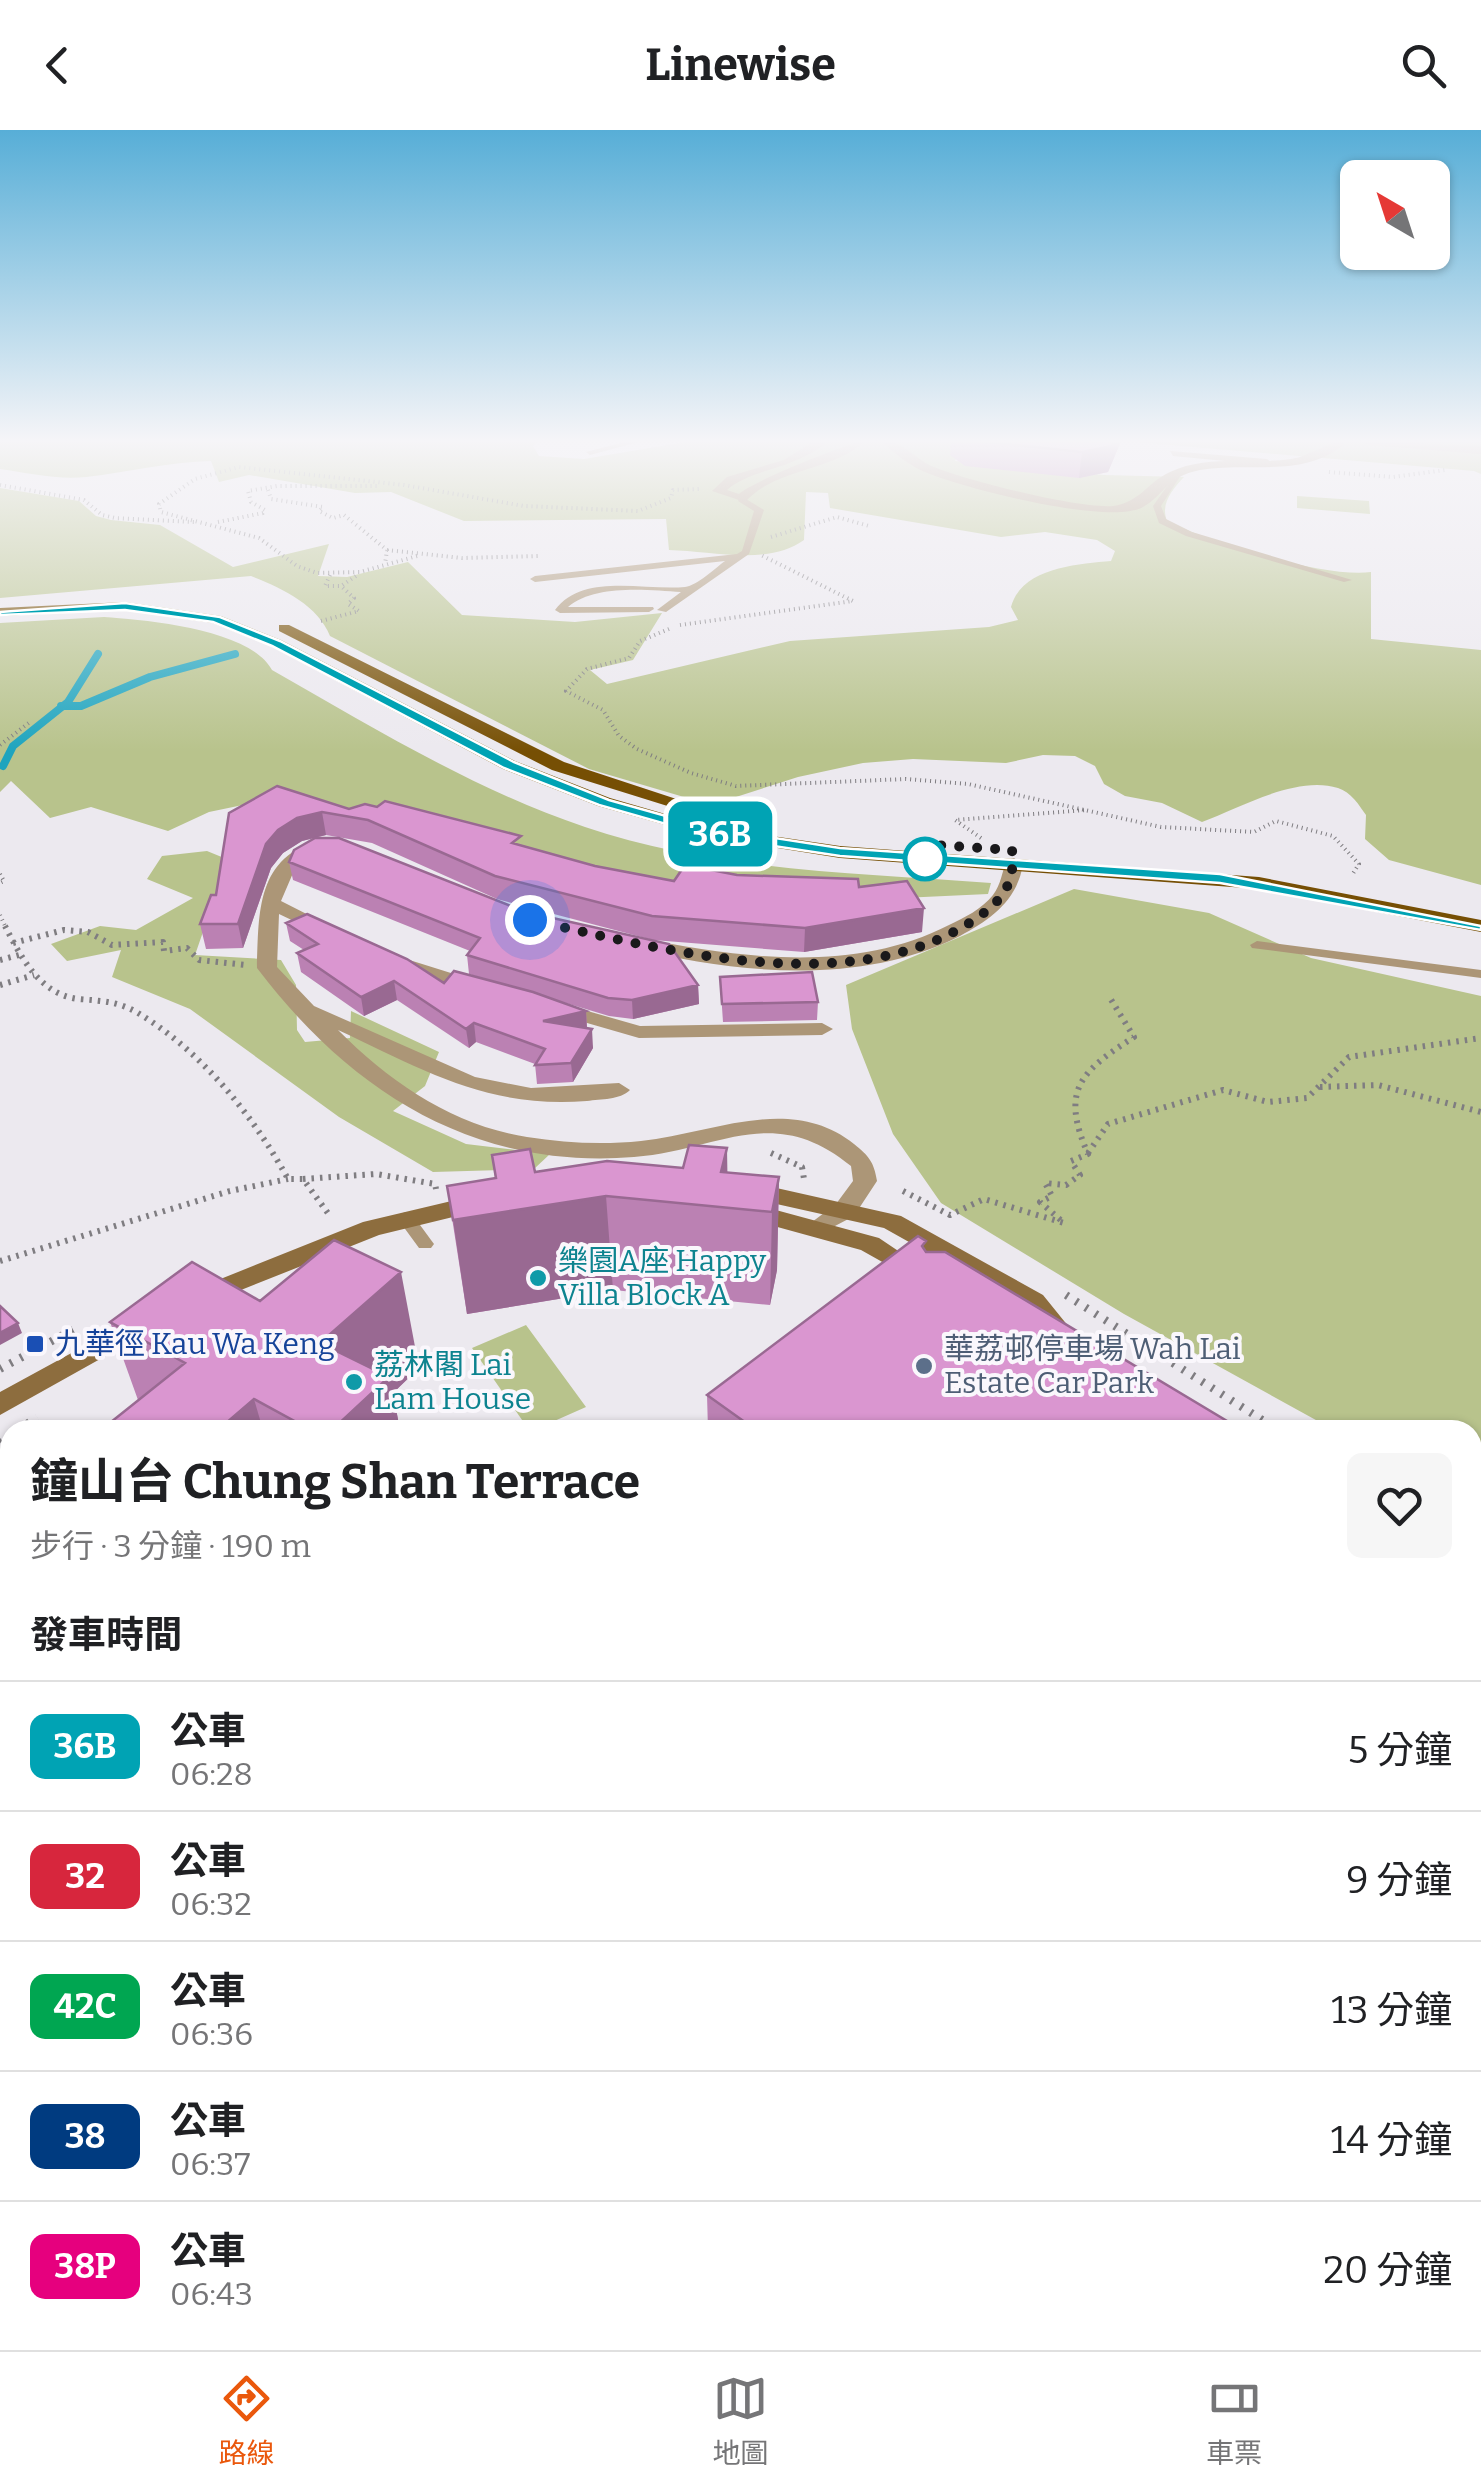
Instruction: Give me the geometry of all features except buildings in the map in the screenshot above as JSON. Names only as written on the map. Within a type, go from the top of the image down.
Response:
[{"type":"main road","points":[[0,602],[130,596],[229,608],[300,636],[522,750],[628,791],[707,814],[781,828],[1259,884],[1481,926]]},
{"type":"main road","points":[[0,612],[111,606],[205,616],[276,643],[509,765],[636,813],[739,838],[806,848],[1250,868],[1481,911]]},
{"type":"main road","points":[[946,1289],[870,1244],[724,1197],[747,1189],[892,1222],[1034,1301],[1074,1346],[1018,1332]]},
{"type":"main road","points":[[0,1405],[71,1361],[246,1276],[406,1218],[506,1198]]},
{"type":"main road","points":[[845,1210],[870,1244]]},
{"type":"street","points":[[343,846],[328,844],[295,854],[276,880],[267,968],[358,1064],[397,1093],[481,1134],[585,1150],[654,1148],[759,1126],[794,1124],[822,1130],[862,1164],[862,1190],[845,1210],[816,1228]]},
{"type":"street","points":[[618,940],[752,960],[860,959],[911,950],[950,936],[992,908],[1011,886],[1013,857]]},
{"type":"street","points":[[271,903],[354,942]]},
{"type":"street","points":[[382,955],[455,982],[502,993]]},
{"type":"street","points":[[529,1000],[605,1026],[639,1032],[822,1029]]},
{"type":"street","points":[[306,1010],[349,1024],[448,1076],[532,1097],[619,1090]]},
{"type":"lane","points":[[686,590],[592,592],[569,597],[560,610],[656,610],[743,554],[747,545]]},
{"type":"lane","points":[[1225,545],[1347,580]]},
{"type":"lane","points":[[535,579],[743,554]]},
{"type":"lane","points":[[1257,945],[1481,974]]},
{"type":"lane","points":[[406,1218],[425,1244]]},
{"type":"lane","points":[[890,1288],[942,1248]]},
{"type":"path","points":[[268,545],[272,552],[304,569],[330,575],[366,570],[423,554]]},
{"type":"path","points":[[380,545],[387,550],[385,564]]},
{"type":"path","points":[[743,554],[853,601],[830,608],[747,613],[680,625],[640,641],[629,658],[587,669],[566,691],[603,710],[618,736],[637,749],[691,773],[736,786],[906,779],[968,784],[1162,827],[1254,832],[1276,822],[1308,826],[1333,836],[1359,864],[1352,875]]},
{"type":"path","points":[[330,575],[325,586],[341,586],[366,570]]},
{"type":"path","points":[[314,628],[318,627],[309,620],[326,621],[359,611],[348,604],[354,598],[341,586]]},
{"type":"path","points":[[0,744],[30,722]]},
{"type":"path","points":[[981,838],[956,820],[1093,809]]},
{"type":"path","points":[[0,874],[4,881],[0,883]]},
{"type":"path","points":[[0,916],[34,975],[69,998],[112,1000],[180,1042],[274,1148],[288,1180]]},
{"type":"path","points":[[13,943],[62,926],[95,932],[112,945],[164,942],[164,952],[187,948],[198,960],[267,968]]},
{"type":"path","points":[[0,960],[19,954]]},
{"type":"path","points":[[0,985],[34,975]]},
{"type":"path","points":[[1088,1154],[1072,1118],[1084,1078],[1096,1062],[1134,1037],[1110,998]]},
{"type":"path","points":[[917,1212],[903,1190],[950,1216],[984,1200],[1064,1223],[1040,1202],[1052,1196],[1045,1183],[1066,1185],[1080,1175],[1070,1161],[1088,1154],[1108,1124],[1223,1090],[1268,1102],[1307,1098],[1349,1057],[1481,1038]]},
{"type":"path","points":[[1319,1086],[1378,1084],[1481,1112]]},
{"type":"path","points":[[0,1260],[230,1191],[288,1180],[376,1174],[435,1184],[436,1189]]},
{"type":"path","points":[[303,1179],[327,1216],[341,1212]]},
{"type":"path","points":[[1057,1290],[1262,1420]]},
{"type":"path","points":[[32,1420],[49,1408]]},
{"type":"green space","points":[[0,545],[194,545],[233,567],[329,545],[318,576],[347,577],[408,562],[462,615],[575,622],[662,613],[633,660],[590,670],[607,684],[790,641],[989,627],[1018,620],[1011,607],[1026,584],[1052,570],[1111,561],[1115,551],[1105,545],[1229,545],[1325,570],[1371,572],[1371,639],[1481,650],[1481,885],[1389,860],[1365,839],[1366,815],[1351,796],[1338,788],[1322,785],[1287,789],[1202,822],[1162,803],[1125,796],[1104,784],[1095,766],[1075,756],[1043,755],[1006,763],[913,759],[863,763],[798,777],[711,805],[589,769],[330,636],[308,607],[251,576],[0,598]]},
{"type":"green space","points":[[668,545],[796,545],[757,555],[669,550]]},
{"type":"green space","points":[[104,617],[196,629],[243,645],[272,670],[425,756],[503,795],[585,827],[634,842],[735,861],[991,883],[988,894],[859,900],[671,882],[272,799],[209,812],[168,831],[91,807],[50,818],[11,781],[0,792],[0,623]]},
{"type":"green space","points":[[207,851],[246,867],[224,871],[195,955],[281,960],[296,985],[297,1030],[305,1042],[350,1038],[351,1011],[439,1052],[425,1086],[393,1111],[466,1144],[550,1154],[534,1169],[433,1172],[339,1117],[190,1009],[112,977],[121,950],[67,961],[51,944],[100,926],[136,930],[193,898],[147,879],[162,856]]},
{"type":"green space","points":[[1074,889],[1209,913],[1311,958],[1481,996],[1481,1420],[1316,1420],[1124,1314],[941,1203],[893,1134],[852,1029],[846,985]]},
{"type":"green space","points":[[526,1325],[586,1407],[557,1420],[522,1420],[472,1348]]},
{"type":"waterway","points":[[63,706],[98,654]]},
{"type":"waterway","points":[[63,706],[81,706],[150,677],[235,654]]},
{"type":"waterway","points":[[3,766],[13,746],[63,706]]},
{"type":"bus line","name":"36B","points":[[0,612],[125,606],[216,619],[276,643],[509,765],[604,802],[708,832],[840,852],[1220,879],[1324,894],[1481,926]]},
{"type":"place","name":"樂園A座 Happy Villa Block A","points":[[538,1278]]},
{"type":"place","name":"九華徑 Kau Wa Keng","points":[[35,1344]]},
{"type":"place","name":"華荔邨停車場 Wah Lai Estate Car Park","points":[[924,1366]]},
{"type":"place","name":"荔林閣 Lai Lam House","points":[[354,1382]]},
{"type":"route","points":[[530,920],[676,952],[736,960],[860,959],[911,950],[950,936],[992,908],[1011,886],[1012,850],[920,844],[925,859]]}]
